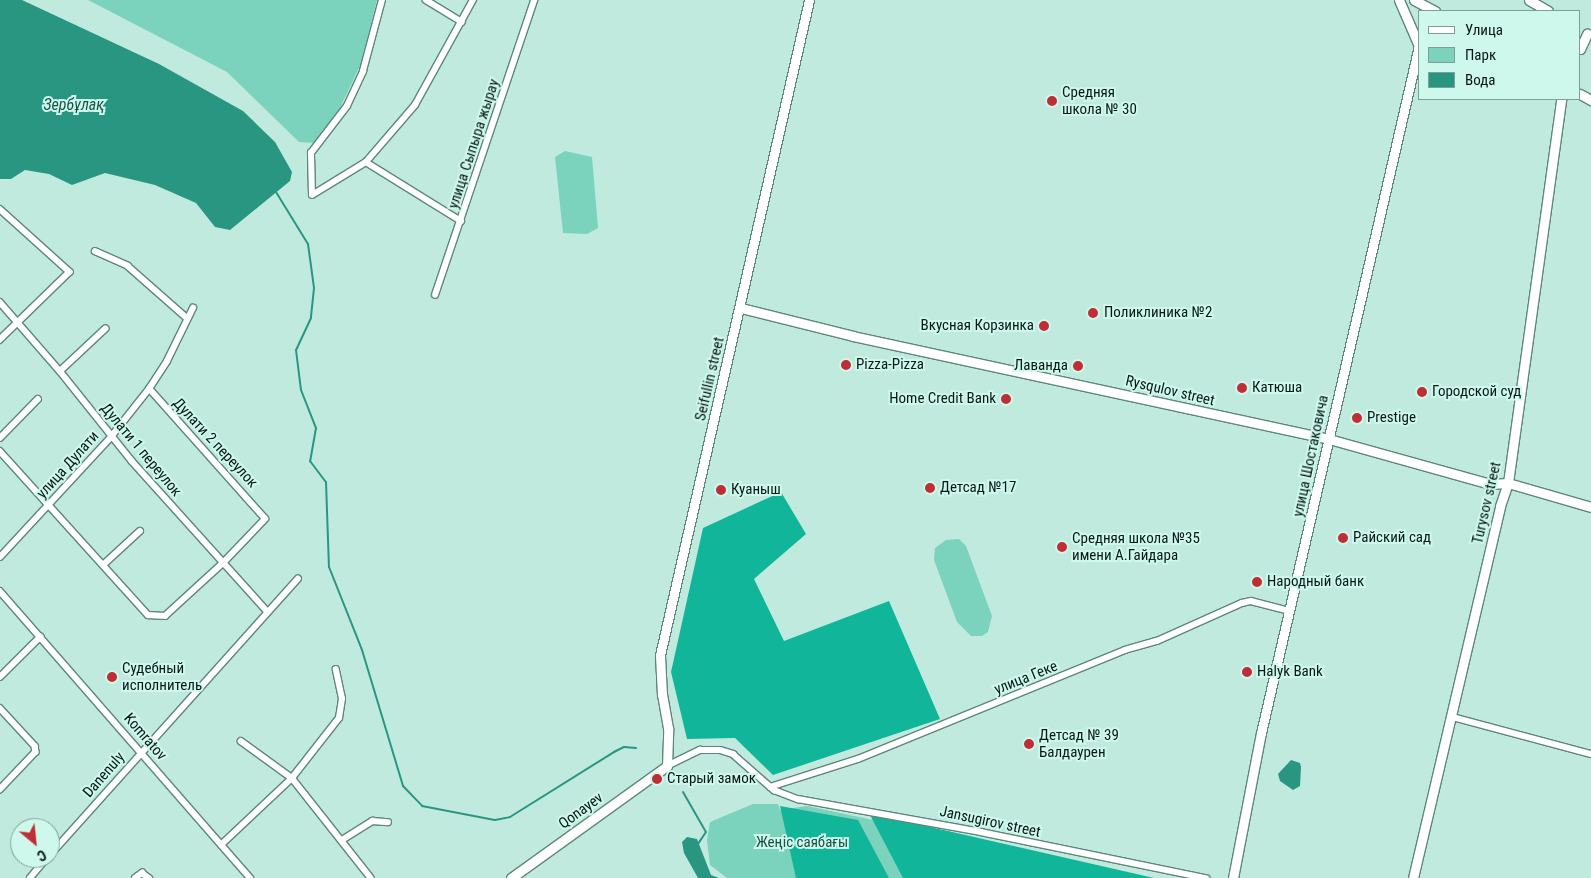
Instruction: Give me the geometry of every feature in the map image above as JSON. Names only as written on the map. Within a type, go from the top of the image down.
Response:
[{"type":"street","points":[[382,0],[363,71],[347,106],[311,153],[312,194],[366,162],[415,106],[462,22],[472,0]]},
{"type":"street","points":[[426,0],[462,22]]},
{"type":"street","name":"улица Сыпыра жырау","points":[[435,295],[533,0]]},
{"type":"street","name":"Seifullin street","points":[[667,766],[668,728],[662,695],[660,654],[741,308],[809,0]]},
{"type":"street","points":[[1398,0],[1418,41]]},
{"type":"street","points":[[1414,0],[1430,7]]},
{"type":"street","points":[[1529,0],[1546,10]]},
{"type":"street","points":[[1581,46],[1586,34]]},
{"type":"street","name":"улица Шостаковича","points":[[1233,878],[1260,733],[1290,611],[1418,47]]},
{"type":"street","name":"Turysov street","points":[[1413,878],[1453,717],[1500,506],[1508,483],[1561,100]]},
{"type":"street","points":[[366,162],[461,221]]},
{"type":"street","points":[[0,209],[70,272],[0,340]]},
{"type":"street","points":[[95,250],[128,266],[187,318]]},
{"type":"street","name":"Дулати 1 переулок","points":[[0,302],[60,370],[111,437],[267,611]]},
{"type":"street","name":"улица Дулати","points":[[0,557],[111,437],[167,361],[193,308]]},
{"type":"street","name":"Rysqulov street","points":[[741,308],[853,336],[1329,439],[1490,484],[1508,483],[1591,507]]},
{"type":"street","points":[[60,370],[104,330]]},
{"type":"street","name":"Дулати 2 переулок","points":[[148,389],[263,514],[263,524],[223,563]]},
{"type":"street","points":[[0,438],[38,399]]},
{"type":"street","points":[[0,451],[148,615],[165,616],[223,563]]},
{"type":"street","points":[[103,565],[140,531]]},
{"type":"street","name":"Danenuly","points":[[60,844],[298,578]]},
{"type":"street","name":"Komratov","points":[[0,591],[250,878]]},
{"type":"street","name":"улица Геке","points":[[770,787],[858,759],[1124,650],[1157,641],[1242,603],[1251,601],[1290,611]]},
{"type":"street","points":[[0,677],[40,637]]},
{"type":"street","points":[[221,846],[292,778],[339,718],[342,699],[336,670]]},
{"type":"street","points":[[0,708],[35,746],[36,752],[0,789]]},
{"type":"street","points":[[1453,717],[1591,754]]},
{"type":"street","points":[[241,741],[292,778],[370,878]]},
{"type":"street","name":"Jansugirov street","points":[[667,766],[700,750],[720,750],[733,754],[770,787],[798,799],[981,832],[1206,878]]},
{"type":"street","name":"Qonayev","points":[[511,878],[667,766]]},
{"type":"street","points":[[342,840],[372,821],[388,822]]},
{"type":"street","points":[[30,878],[38,868]]},
{"type":"street","points":[[135,878],[142,873],[148,878]]},
{"type":"green space","points":[[88,0],[377,0],[361,64],[338,112],[316,143],[299,142],[227,72]]},
{"type":"green space","points":[[565,151],[592,157],[598,228],[587,234],[563,233],[555,157]]},
{"type":"green space","points":[[781,492],[806,534],[754,579],[784,641],[889,601],[940,719],[773,775],[735,738],[687,739],[671,672],[703,528]]},
{"type":"green space","points":[[959,539],[966,546],[992,616],[988,632],[982,636],[971,636],[957,622],[934,560],[935,548],[946,540]]},
{"type":"green space","name":"Жеңіс саябағы","points":[[753,804],[778,804],[780,810],[807,806],[1149,878],[727,878],[710,865],[707,840],[710,822]]},
{"type":"green space","points":[[780,806],[858,820],[889,878],[796,878]]},
{"type":"green space","points":[[869,813],[1154,878],[903,878]]},
{"type":"water","name":"Зербұлақ","points":[[0,0],[22,0],[159,64],[243,111],[275,142],[292,172],[290,181],[230,230],[215,227],[196,203],[155,185],[105,173],[72,185],[49,174],[25,170],[11,179],[0,179]]},
{"type":"water","points":[[1291,760],[1300,763],[1301,767],[1300,786],[1293,790],[1280,781],[1278,774]]},
{"type":"water","points":[[687,837],[697,839],[711,875],[719,878],[698,878],[684,853],[682,842]]},
{"type":"waterway","points":[[276,192],[308,244],[314,288],[311,318],[296,350],[301,390],[316,428],[310,461],[326,482],[329,567],[362,650],[403,786],[422,806],[495,820],[510,817],[614,752],[624,747],[636,748]]},
{"type":"waterway","points":[[683,792],[706,832],[698,844]]},
{"type":"place","name":"Средняя школа № 30","points":[[1052,101]]},
{"type":"place","name":"Поликлиника №2","points":[[1093,313]]},
{"type":"place","name":"Вкусная Корзинка","points":[[1044,326]]},
{"type":"place","name":"Pizza-Pizza","points":[[846,365]]},
{"type":"place","name":"Лаванда","points":[[1078,366]]},
{"type":"place","name":"Катюша","points":[[1242,388]]},
{"type":"place","name":"Городской суд","points":[[1422,392]]},
{"type":"place","name":"Home Credit Bank","points":[[1006,399]]},
{"type":"place","name":"Prestige","points":[[1357,418]]},
{"type":"place","name":"Детсад №17","points":[[930,488]]},
{"type":"place","name":"Куаныш","points":[[721,490]]},
{"type":"place","name":"Райский сад","points":[[1343,538]]},
{"type":"place","name":"Средняя школа №35 имени А.Гайдара","points":[[1062,547]]},
{"type":"place","name":"Народный банк","points":[[1257,582]]},
{"type":"place","name":"Halyk Bank","points":[[1247,672]]},
{"type":"place","name":"Судебный исполнитель","points":[[112,677]]},
{"type":"place","name":"Детсад № 39 Балдаурен","points":[[1029,744]]},
{"type":"place","name":"Старый замок","points":[[657,779]]}]
